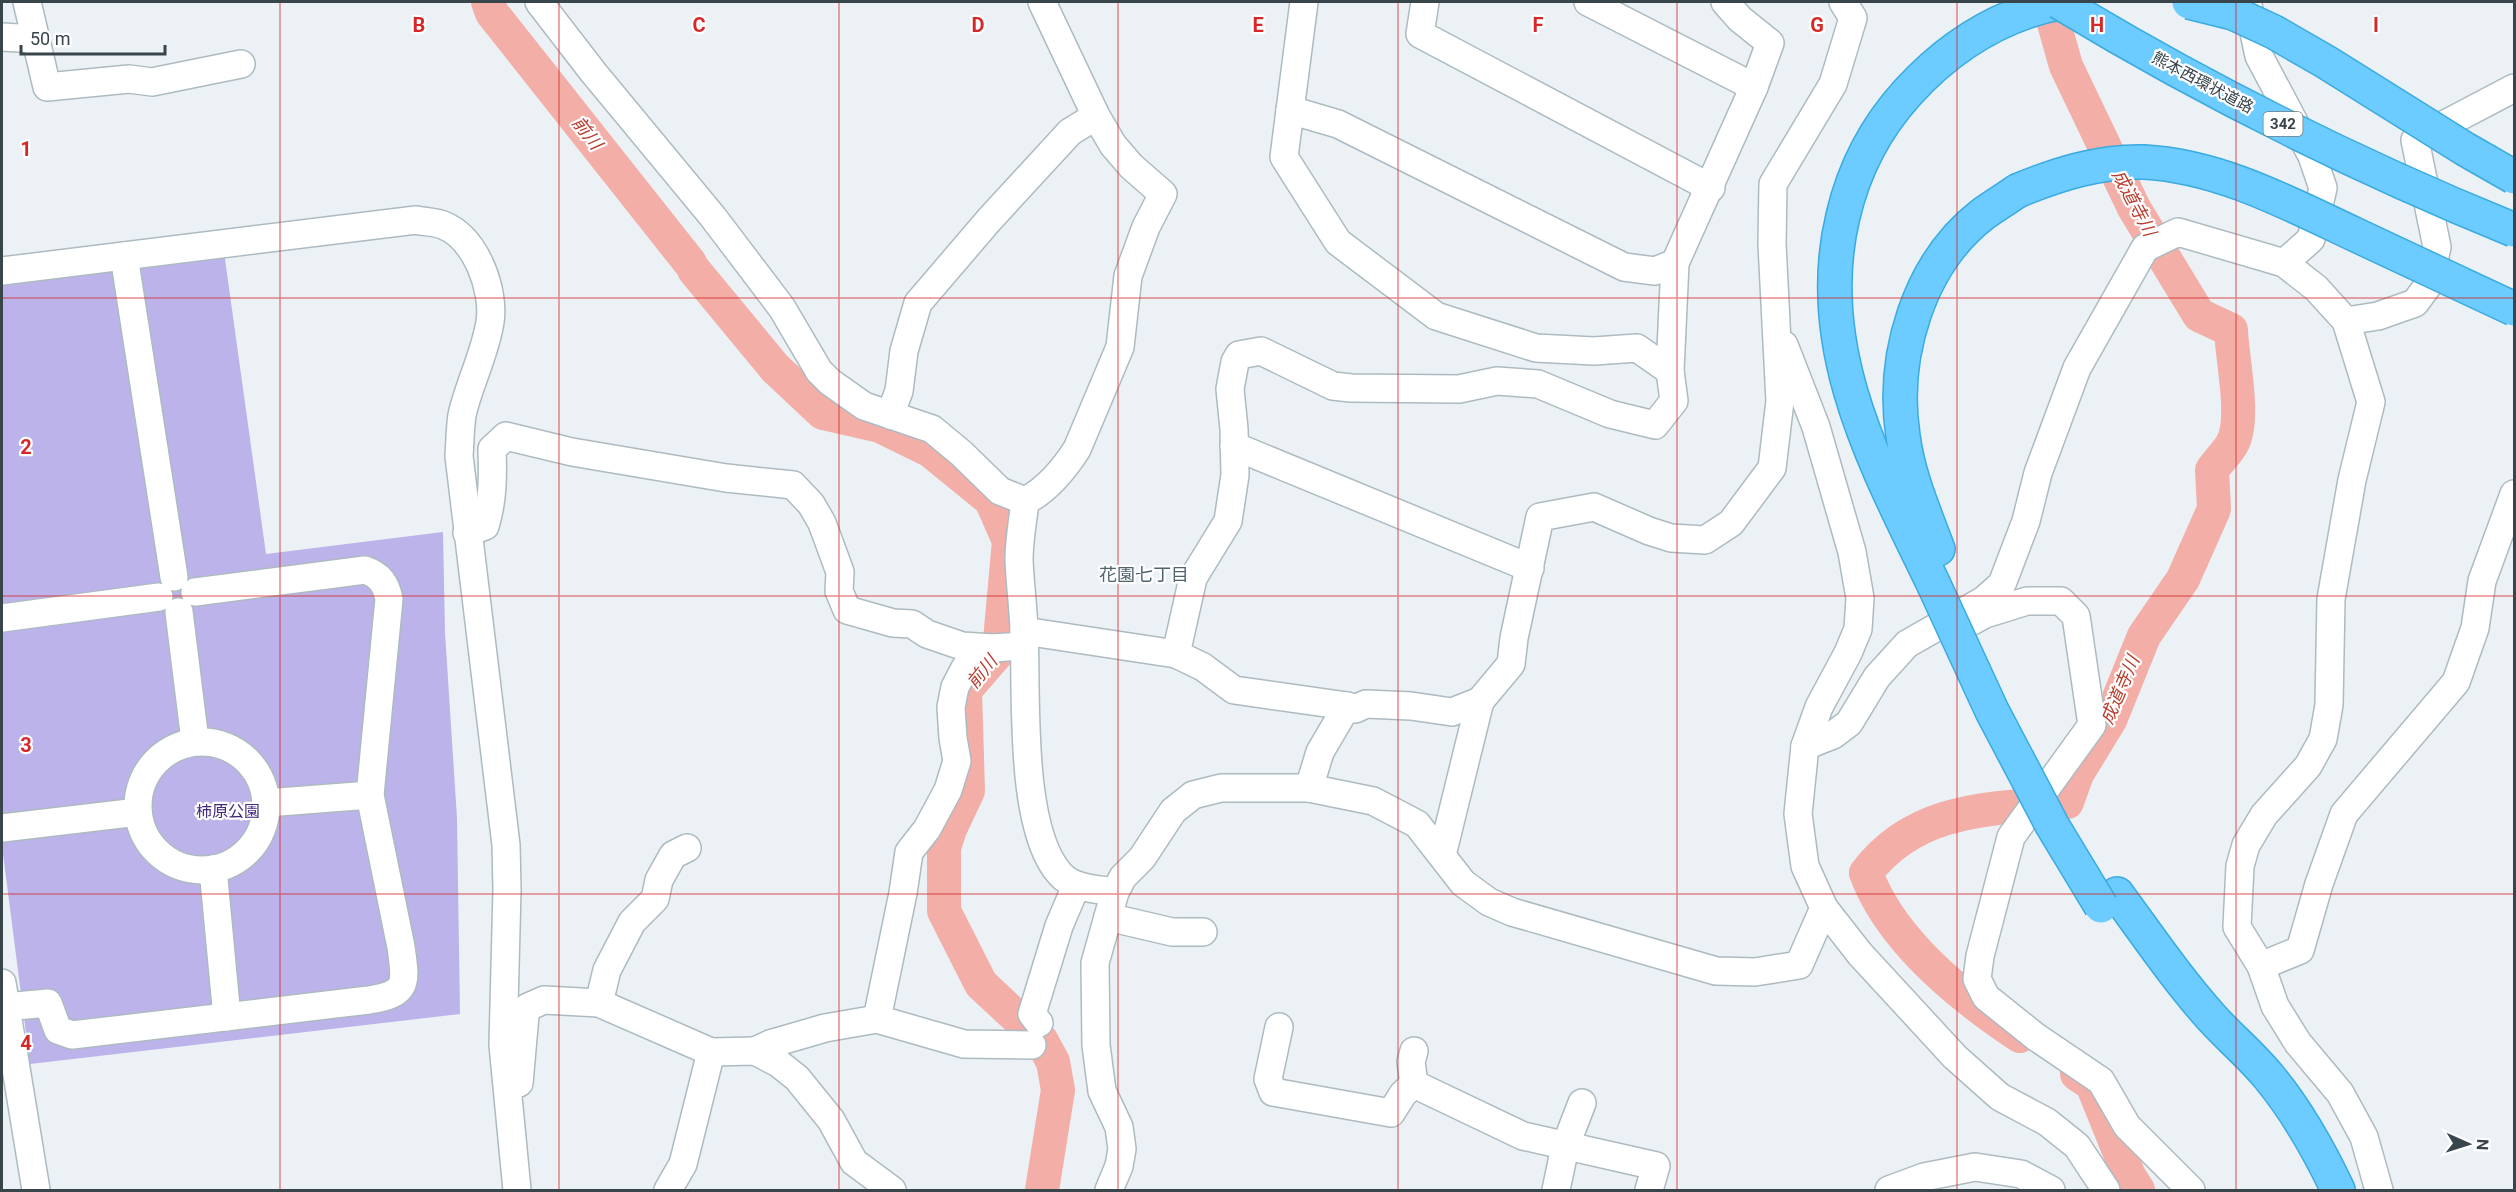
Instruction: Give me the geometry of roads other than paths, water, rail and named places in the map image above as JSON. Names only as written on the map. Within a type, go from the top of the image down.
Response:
[{"type":"highway","points":[[1941,580],[1872,454],[1851,395],[1839,344],[1833,294],[1837,241],[1849,192],[1866,150],[1892,110],[1923,75],[1955,48],[2000,22],[2040,6],[2060,2]]},
{"type":"highway","name":"熊本西環状道路","points":[[2060,2],[2124,41],[2334,150],[2440,200],[2514,230]]},
{"type":"highway","points":[[2189,2],[2233,13],[2274,32],[2464,149],[2514,177]]},
{"type":"highway","points":[[2338,1191],[2322,1155],[2301,1120],[2275,1085],[2212,1018],[2109,900],[2052,825],[1992,711],[1941,580],[1914,485],[1903,436],[1900,394],[1904,352],[1915,311],[1933,272],[1954,242],[1982,214],[2017,191],[2059,173],[2102,165],[2145,162],[2187,169],[2236,182],[2279,199],[2514,309]]},
{"type":"highway","points":[[2109,900],[2153,981],[2198,1035],[2252,1090],[2282,1131],[2307,1172],[2315,1191]]},
{"type":"street","points":[[27,2],[47,87],[129,79],[152,82],[241,64]]},
{"type":"street","points":[[540,2],[593,72],[713,217],[775,299],[819,370],[830,382],[864,406],[932,429],[961,453],[1000,491],[1025,501]]},
{"type":"street","points":[[1025,501],[1034,496],[1068,464],[1077,449],[1120,347],[1128,276],[1146,227],[1163,194],[1131,166],[1113,146],[1096,116],[1042,2]]},
{"type":"street","points":[[1304,2],[1284,157],[1338,242],[1436,316],[1536,348],[1594,351],[1638,348],[1670,371]]},
{"type":"street","points":[[1425,2],[1420,34],[1711,188]]},
{"type":"street","points":[[1588,2],[1754,87]]},
{"type":"street","points":[[1442,855],[1480,701],[1511,664],[1514,638],[1540,517],[1594,507],[1660,535],[1705,540],[1731,523],[1772,468],[1779,401],[1772,244],[1773,184],[1833,84],[1853,18],[1843,2]]},
{"type":"street","points":[[2247,2],[2259,56],[2312,156],[2323,188],[2311,239],[2284,262]]},
{"type":"street","points":[[1176,654],[1193,578],[1228,521],[1234,474],[1230,389],[1235,362],[1239,355],[1261,351],[1333,386],[1459,389],[1497,381],[1538,384],[1610,414],[1655,425],[1674,401],[1670,371],[1675,263],[1711,188],[1770,43],[1740,7]]},
{"type":"street","points":[[2,37],[36,39]]},
{"type":"street","points":[[2346,321],[2378,316],[2415,303],[2429,284],[2437,247],[2415,140],[2514,88]]},
{"type":"street","points":[[1290,110],[1338,124],[1624,267],[1655,271],[1675,263]]},
{"type":"street","points":[[890,415],[899,391],[904,351],[918,303],[989,220],[1070,132],[1096,116]]},
{"type":"street","points":[[2,271],[416,220],[444,225],[461,238],[480,266],[491,299],[490,323],[462,415],[459,456],[506,845],[503,1044],[518,1191]]},
{"type":"street","points":[[1805,746],[1833,735],[1850,723],[1877,677],[1907,644],[1984,600],[2002,584],[2026,521],[2038,473],[2077,368],[2145,248],[2178,232],[2284,262],[2316,288],[2346,321],[2371,402],[2352,480],[2331,599],[2329,705],[2323,739],[2308,766],[2264,815],[2246,845],[2240,866],[2237,927],[2261,966],[2274,1006],[2298,1043],[2340,1093],[2364,1137],[2379,1191]]},
{"type":"street","points":[[124,256],[177,594],[195,741]]},
{"type":"street","points":[[1776,323],[1816,427],[1852,552],[1860,598],[1858,629],[1819,707],[1805,746],[1798,813],[1805,866],[1824,908],[1860,954],[1955,1056],[2000,1097],[2047,1122],[2077,1146],[2106,1191]]},
{"type":"street","points":[[467,533],[485,526],[490,510],[493,482],[492,449],[506,435],[572,453],[726,478],[794,486],[811,504],[822,523],[840,572],[839,591],[847,610],[893,623],[912,624],[927,634],[962,646],[1012,643],[1176,654],[1203,667],[1234,690],[1355,709],[1366,704],[1411,706],[1452,712],[1480,701]]},
{"type":"street","points":[[1234,446],[1530,568]]},
{"type":"street","points":[[2261,966],[2300,950],[2319,884],[2344,814],[2456,682],[2475,628],[2482,581],[2514,494]]},
{"type":"street","points":[[1025,501],[1012,643],[1027,740],[1032,803],[1040,840],[1060,874],[1076,886],[1172,932],[1203,932]]},
{"type":"street","points":[[2,618],[365,570],[380,577],[387,588],[389,599],[370,795],[401,947],[404,972],[402,986],[396,993],[384,998],[72,1035],[58,1030],[48,1003],[2,990],[7,1057],[36,1191]]},
{"type":"street","points":[[1907,644],[1925,647],[1985,614],[2027,601],[2061,601],[2076,616],[2092,724],[2011,837],[1980,956],[1977,979],[1986,997],[2036,1038],[2102,1081],[2127,1126],[2191,1191]]},
{"type":"street","points":[[877,1019],[903,893],[909,852],[927,829],[948,790],[957,761],[951,707],[955,687],[965,668],[1012,643]]},
{"type":"street","points":[[1309,788],[1320,752],[1347,706]]},
{"type":"street","points":[[195,741],[216,742],[236,751],[252,764],[262,783],[266,803],[264,822],[257,839],[246,853],[230,864],[213,869],[192,869],[172,862],[155,850],[144,832],[138,812],[139,795],[152,765],[164,753],[195,741]]},
{"type":"street","points":[[1109,1191],[1119,1166],[1122,1149],[1119,1127],[1102,1091],[1096,1045],[1095,963],[1112,904],[1123,877],[1142,858],[1173,810],[1193,795],[1221,788],[1309,788],[1373,801],[1418,824],[1463,882],[1489,902],[1512,912],[1716,971],[1755,972],[1799,965],[1824,908]]},
{"type":"street","points":[[266,803],[370,795]]},
{"type":"street","points":[[2,828],[138,812]]},
{"type":"street","points":[[599,1003],[607,970],[632,922],[655,899],[659,880],[673,855],[687,848]]},
{"type":"street","points":[[213,869],[227,1017]]},
{"type":"street","points":[[510,1106],[516,1098],[519,1083],[525,1015],[528,1007],[544,1000],[599,1003],[711,1052],[755,1051],[770,1044],[825,1028],[877,1019],[964,1044],[1036,1034],[1032,1014],[1059,926],[1076,886]]},
{"type":"street","points":[[1279,1027],[1268,1079],[1273,1092],[1391,1113],[1403,1094],[1414,1084]]},
{"type":"street","points":[[755,1051],[778,1063],[797,1077],[831,1120],[854,1162],[892,1191]]},
{"type":"street","points":[[1414,1051],[1411,1062],[1414,1084]]},
{"type":"street","points":[[668,1191],[683,1164],[711,1052]]},
{"type":"street","points":[[1414,1084],[1523,1136],[1656,1166],[1649,1191]]},
{"type":"street","points":[[1556,1191],[1565,1147],[1582,1103]]},
{"type":"street","points":[[1889,1191],[1924,1177],[1975,1167],[2021,1174],[2051,1191]]},
{"type":"waterway","name":"前川","points":[[488,2],[492,13],[690,263]]},
{"type":"waterway","name":"成道寺川","points":[[2020,1036],[1952,985],[1910,944],[1892,922],[1877,898],[1866,873],[1886,851],[1908,835],[1932,823],[1983,810],[2067,802],[2077,774],[2110,720],[2144,636],[2183,579],[2214,509],[2212,470],[2232,444],[2238,420],[2231,330],[2199,315],[2134,208],[2066,66],[2048,2]]},
{"type":"waterway","name":"前川","points":[[694,270],[775,368],[823,413],[880,426],[931,451],[991,500],[1009,541],[999,651],[965,690],[968,791],[950,829],[944,848],[944,911],[981,984],[1041,1040],[1053,1062],[1058,1090],[1042,1190]]},
{"type":"waterway","name":"成道寺川","points":[[2077,1074],[2092,1084],[2129,1176],[2138,1190]]},
{"type":"district","name":"花園七丁目","points":[[1144,575]]},
{"type":"park label","name":"柿原公園","points":[[228,811]]}]
